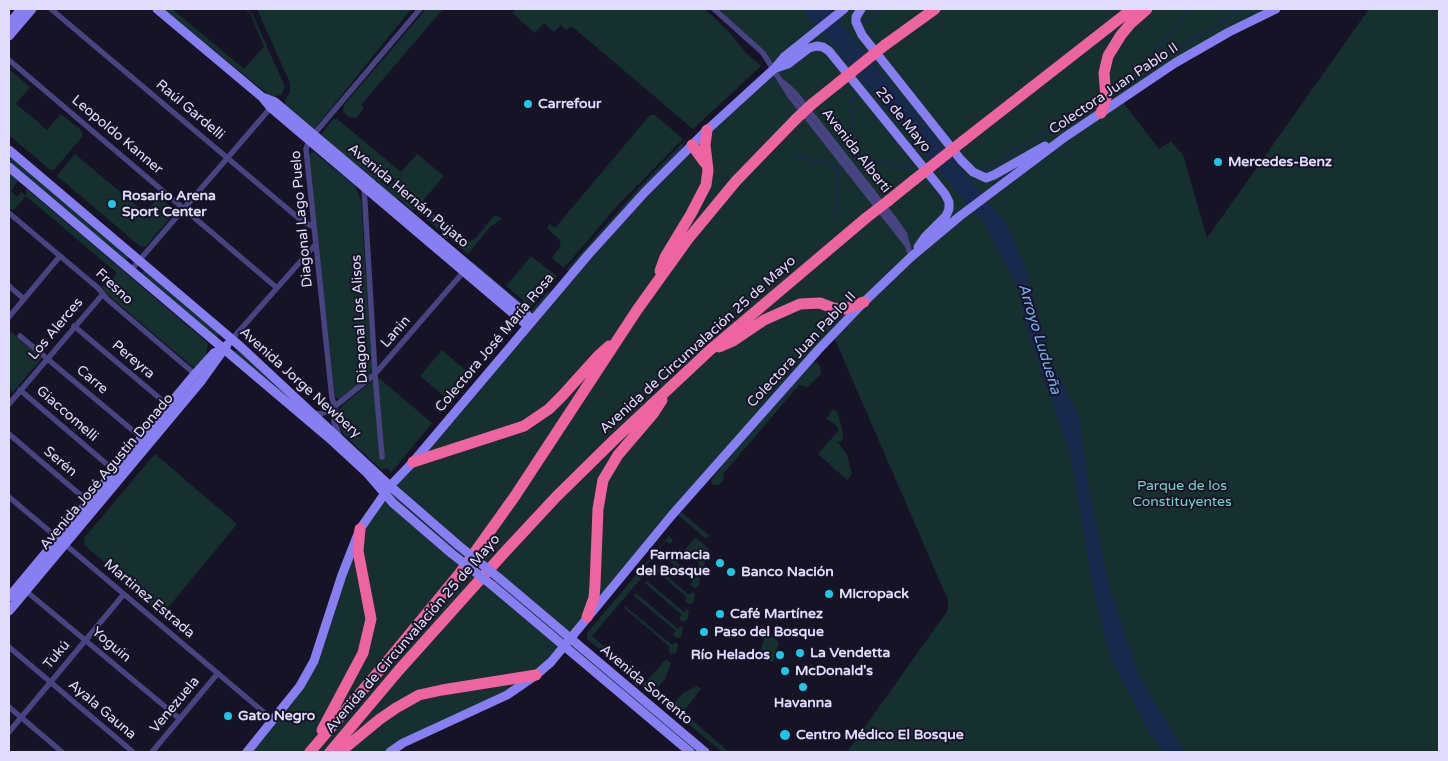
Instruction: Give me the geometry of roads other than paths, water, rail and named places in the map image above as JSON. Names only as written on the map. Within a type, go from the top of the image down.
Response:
[{"type":"highway","name":"Avenida de Circunvalación 25 de Mayo","points":[[309,752],[460,573],[515,496],[654,285],[713,208],[736,181],[812,104],[885,45],[935,9]]},
{"type":"highway","name":"Avenida de Circunvalación 25 de Mayo","points":[[330,752],[503,554],[562,491],[673,384],[710,350],[888,200],[1132,9]]},
{"type":"highway","points":[[1101,113],[1106,98],[1104,73],[1108,56],[1121,35],[1147,9]]},
{"type":"highway","points":[[654,285],[664,257],[706,185],[708,170],[705,145],[707,130]]},
{"type":"highway","points":[[692,145],[702,157],[708,170]]},
{"type":"highway","points":[[710,350],[733,341],[745,331],[771,316],[800,304],[820,303],[833,308],[845,309],[864,302]]},
{"type":"highway","points":[[413,462],[524,426],[542,414],[562,396],[599,355],[620,336]]},
{"type":"highway","points":[[587,617],[594,598],[598,509],[603,480],[618,455],[653,414],[673,384]]},
{"type":"highway","points":[[309,752],[363,653],[371,619],[358,551],[360,529]]},
{"type":"highway","points":[[340,752],[380,719],[419,695],[536,675]]},
{"type":"main road","points":[[9,24],[21,9]]},
{"type":"main road","points":[[9,36],[32,9]]},
{"type":"main road","name":"Avenida Hernán Pujato","points":[[157,9],[531,323]]},
{"type":"main road","name":"25 de Mayo","points":[[861,9],[856,17],[856,22],[862,35],[961,160],[973,172],[986,178],[994,175],[1026,156],[1065,137]]},
{"type":"main road","name":"Colectora Juan Pablo II","points":[[390,752],[403,742],[507,695],[551,662],[672,515],[779,393],[864,302],[911,257],[994,189],[1065,137],[1175,63],[1228,32],[1276,9]]},
{"type":"main road","name":"Colectora José María Rosa","points":[[247,752],[300,686],[314,660],[342,575],[360,529],[390,486],[413,462],[644,192],[707,130],[775,72],[784,57],[842,10]]},
{"type":"main road","name":"25 de Mayo","points":[[775,72],[809,48],[817,46],[828,51],[945,194],[949,202],[946,216],[925,237],[911,257]]},
{"type":"main road","name":"Avenida Jorge Newbery","points":[[9,150],[232,339],[390,486],[570,638]]},
{"type":"main road","name":"Avenida Jorge Newbery","points":[[9,167],[345,453],[367,473],[384,494],[451,553],[563,646]]},
{"type":"main road","name":"Avenida José Agustín Donado","points":[[9,597],[61,541],[118,474],[149,444],[202,380],[232,339]]},
{"type":"main road","name":"Avenida José Agustín Donado","points":[[118,474],[141,438],[195,374],[214,353],[224,349]]},
{"type":"main road","name":"Avenida José Agustín Donado","points":[[9,611],[26,591],[61,541]]},
{"type":"main road","name":"Avenida Sorrento","points":[[570,638],[705,752]]},
{"type":"main road","name":"Avenida Sorrento","points":[[563,646],[690,752]]},
{"type":"street","name":"Raúl Gardelli","points":[[51,9],[302,221],[314,227]]},
{"type":"street","name":"Diagonal Lago Puelo","points":[[340,438],[334,422],[335,407],[332,398],[306,148],[311,137],[420,9]]},
{"type":"street","name":"Avenida Alberti","points":[[714,9],[758,48],[775,72],[795,93],[904,233],[911,257]]},
{"type":"street","name":"Leopoldo Kanner","points":[[9,60],[277,288]]},
{"type":"street","points":[[131,270],[272,105]]},
{"type":"street","name":"Diagonal Los Alisos","points":[[366,184],[375,374],[382,457]]},
{"type":"street","name":"Fresno","points":[[9,213],[98,288],[102,294],[202,380]]},
{"type":"street","points":[[232,339],[315,245]]},
{"type":"street","points":[[9,317],[60,256]]},
{"type":"street","name":"Lanin","points":[[335,407],[375,374],[467,269]]},
{"type":"street","points":[[9,286],[24,299]]},
{"type":"street","name":"Los Alerces","points":[[10,400],[102,294]]},
{"type":"street","name":"Pereyra","points":[[74,326],[176,412]]},
{"type":"street","name":"Carre","points":[[20,336],[149,444]]},
{"type":"street","name":"Giaccomelli","points":[[20,390],[118,474]]},
{"type":"street","points":[[312,413],[325,413],[335,407]]},
{"type":"street","name":"Serén","points":[[9,434],[91,505]]},
{"type":"street","name":"Martinez Estrada","points":[[9,497],[274,720]]},
{"type":"street","name":"Yoguin","points":[[26,591],[180,719]]},
{"type":"street","name":"Tukú","points":[[9,732],[124,594]]},
{"type":"street","name":"Ayala Gauna","points":[[9,647],[134,752]]},
{"type":"street","name":"Venezuela","points":[[152,752],[218,673]]},
{"type":"street","points":[[9,707],[62,752]]},
{"type":"water","name":"Arroyo Ludueña","points":[[802,9],[829,9],[1006,223],[1026,269],[1049,357],[1079,416],[1088,485],[1109,586],[1139,676],[1185,752],[1164,752],[1150,734],[1109,654],[1094,593],[1070,453],[1028,334],[1017,285],[985,225]]},
{"type":"waterway","points":[[863,24],[882,9]]},
{"type":"waterway","points":[[1118,87],[1141,69],[1189,9]]},
{"type":"waterway","points":[[1141,69],[1221,23],[1241,9]]},
{"type":"waterway","points":[[853,155],[851,101],[856,96]]},
{"type":"waterway","points":[[982,171],[1059,124],[1071,119],[1095,102]]},
{"type":"waterway","points":[[792,154],[838,167]]},
{"type":"waterway","points":[[853,155],[905,168],[910,165]]},
{"type":"waterway","points":[[837,217],[838,167]]},
{"type":"place","name":"Carrefour","points":[[528,104]]},
{"type":"place","name":"Mercedes-Benz","points":[[1218,162]]},
{"type":"place","name":"Rosario Arena Sport Center","points":[[112,204]]},
{"type":"place","name":"Farmacia del Bosque","points":[[720,563]]},
{"type":"place","name":"Banco Nación","points":[[731,572]]},
{"type":"place","name":"Micropack","points":[[829,594]]},
{"type":"place","name":"Café Martínez","points":[[720,614]]},
{"type":"place","name":"Paso del Bosque","points":[[704,632]]},
{"type":"place","name":"La Vendetta","points":[[800,653]]},
{"type":"place","name":"Río Helados","points":[[780,655]]},
{"type":"place","name":"McDonald's","points":[[785,671]]},
{"type":"place","name":"Havanna","points":[[803,687]]},
{"type":"place","name":"Gato Negro","points":[[228,716]]},
{"type":"place","name":"Centro Médico El Bosque","points":[[785,735]]},
{"type":"park label","name":"Parque de los Constituyentes","points":[[1182,494]]}]
